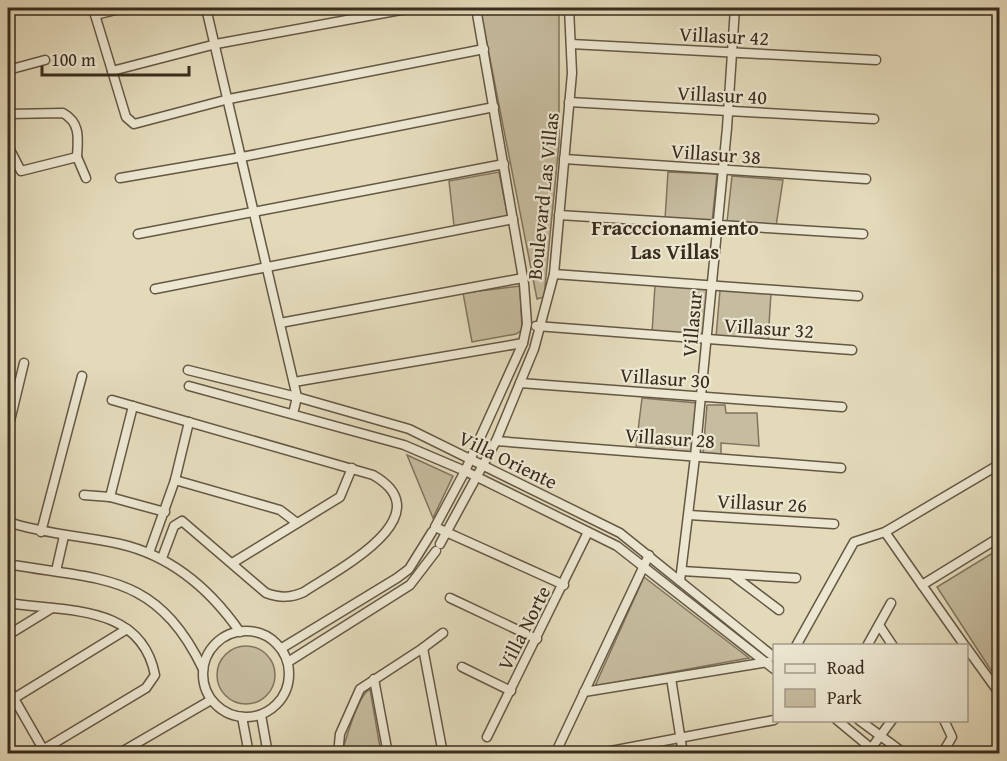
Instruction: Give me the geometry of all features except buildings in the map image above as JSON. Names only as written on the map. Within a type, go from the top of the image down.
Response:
[{"type":"street","points":[[124,8],[94,11],[126,117],[134,124],[229,99],[484,49]]},
{"type":"street","points":[[206,8],[294,382],[297,397],[293,414]]},
{"type":"street","points":[[111,71],[216,44],[412,8]]},
{"type":"street","name":"Boulevard Las Villas","points":[[282,648],[409,569],[465,471],[523,343],[527,324],[523,278],[476,8]]},
{"type":"street","name":"Boulevard Las Villas","points":[[288,662],[410,585],[426,567],[438,547],[496,441],[540,328],[554,274],[569,102],[571,44],[569,8]]},
{"type":"street","name":"Villasur","points":[[680,581],[707,340],[735,8]]},
{"type":"street","name":"Villasur 42","points":[[571,44],[876,60]]},
{"type":"street","points":[[8,70],[45,60]]},
{"type":"street","name":"Villasur 40","points":[[569,102],[874,119]]},
{"type":"street","points":[[120,178],[242,157],[494,106]]},
{"type":"street","points":[[8,114],[63,113],[71,118],[78,132],[77,157],[86,178]]},
{"type":"street","points":[[8,146],[18,168],[26,172],[77,157]]},
{"type":"street","name":"Villasur 38","points":[[564,159],[866,179]]},
{"type":"street","points":[[138,234],[504,164]]},
{"type":"street","points":[[559,214],[863,234]]},
{"type":"street","points":[[155,289],[513,219]]},
{"type":"street","points":[[554,274],[858,296]]},
{"type":"street","points":[[280,323],[523,278]]},
{"type":"street","name":"Villasur 32","points":[[527,324],[540,328],[852,350]]},
{"type":"street","points":[[294,382],[523,343]]},
{"type":"street","points":[[8,429],[24,363]]},
{"type":"street","name":"Villa Oriente","points":[[188,370],[297,397],[409,429],[482,467],[620,533],[772,660]]},
{"type":"street","points":[[41,532],[82,376]]},
{"type":"street","name":"Villasur 30","points":[[520,383],[842,407]]},
{"type":"street","name":"Villa Oriente","points":[[189,386],[404,445],[465,471],[617,546],[772,660]]},
{"type":"street","points":[[112,400],[352,468],[380,479],[392,494],[397,512],[394,522],[381,540],[304,592],[293,596],[281,597],[266,593],[234,562],[182,521],[174,526],[162,558]]},
{"type":"street","points":[[110,497],[133,406]]},
{"type":"street","points":[[149,553],[175,480],[189,422]]},
{"type":"street","name":"Villasur 28","points":[[496,441],[841,468]]},
{"type":"street","points":[[797,644],[854,542],[885,532],[999,464]]},
{"type":"street","points":[[234,562],[340,497],[352,468]]},
{"type":"street","points":[[175,480],[280,510],[297,523]]},
{"type":"street","points":[[84,495],[110,497],[165,512]]},
{"type":"street","name":"Villasur 26","points":[[689,515],[834,524]]},
{"type":"street","points":[[8,522],[41,532],[120,544],[162,558],[206,590],[224,609],[240,632]]},
{"type":"street","points":[[433,530],[446,533],[564,585]]},
{"type":"street","name":"Villa Norte","points":[[487,737],[564,585],[588,532]]},
{"type":"street","points":[[885,532],[965,644]]},
{"type":"street","points":[[56,571],[64,536]]},
{"type":"street","points":[[922,585],[999,537]]},
{"type":"street","points":[[555,753],[649,555]]},
{"type":"street","points":[[417,556],[426,567]]},
{"type":"street","points":[[8,564],[118,582],[139,592],[169,616],[195,653],[203,670]]},
{"type":"street","points":[[682,571],[796,578]]},
{"type":"street","points":[[734,575],[779,610]]},
{"type":"street","points":[[450,598],[537,639]]},
{"type":"street","points":[[8,603],[95,615],[128,629],[141,641],[151,658],[155,675],[146,688],[39,751],[10,700],[8,688]]},
{"type":"street","points":[[868,644],[891,603]]},
{"type":"street","points":[[8,635],[52,608]]},
{"type":"street","points":[[879,625],[892,644]]},
{"type":"street","points":[[10,700],[128,629]]},
{"type":"street","points":[[240,632],[263,634],[282,648],[288,662],[289,683],[284,697],[274,708],[261,715],[242,717],[228,714],[211,700],[204,686],[203,670],[208,654],[218,642],[240,632]]},
{"type":"street","points":[[338,753],[340,734],[354,698],[360,689],[443,633]]},
{"type":"street","points":[[423,648],[443,753]]},
{"type":"street","points":[[968,649],[998,692]]},
{"type":"street","points":[[584,692],[772,660]]},
{"type":"street","points":[[462,667],[511,691]]},
{"type":"street","points":[[671,678],[683,753]]},
{"type":"street","points":[[374,679],[388,753]]},
{"type":"street","points":[[118,753],[211,700]]},
{"type":"street","points":[[261,715],[268,753]]},
{"type":"street","points":[[242,717],[249,753]]},
{"type":"street","points":[[595,753],[773,720]]},
{"type":"street","points":[[839,722],[872,752],[891,722]]},
{"type":"street","points":[[862,722],[905,753]]},
{"type":"street","points":[[942,753],[952,734],[945,722]]},
{"type":"green space","points":[[480,8],[559,8],[559,144],[544,297],[537,299]]},
{"type":"green space","points":[[499,172],[508,218],[454,226],[449,181]]},
{"type":"green space","points":[[668,172],[717,174],[712,222],[665,219]]},
{"type":"green space","points":[[732,176],[783,180],[776,226],[727,222]]},
{"type":"green space","points":[[655,285],[709,289],[703,337],[652,333]]},
{"type":"green space","points":[[520,286],[522,330],[516,334],[472,342],[463,293]]},
{"type":"green space","points":[[720,290],[771,293],[768,341],[716,337]]},
{"type":"green space","points":[[642,398],[697,403],[691,452],[636,447]]},
{"type":"green space","points":[[707,405],[725,405],[726,413],[757,413],[759,446],[721,443],[721,454],[703,453]]},
{"type":"green space","points":[[407,455],[453,476],[433,518]]},
{"type":"green space","points":[[999,549],[1000,676],[996,678],[937,587]]},
{"type":"green space","points":[[644,577],[749,658],[595,686]]},
{"type":"green space","points":[[240,646],[252,646],[267,654],[275,669],[275,681],[267,696],[252,704],[240,704],[225,696],[217,681],[217,669],[225,654]]},
{"type":"green space","points":[[370,689],[381,753],[344,753],[343,748],[354,716],[361,699]]},
{"type":"district","name":"Fracccionamiento Las Villas","points":[[675,240]]}]
